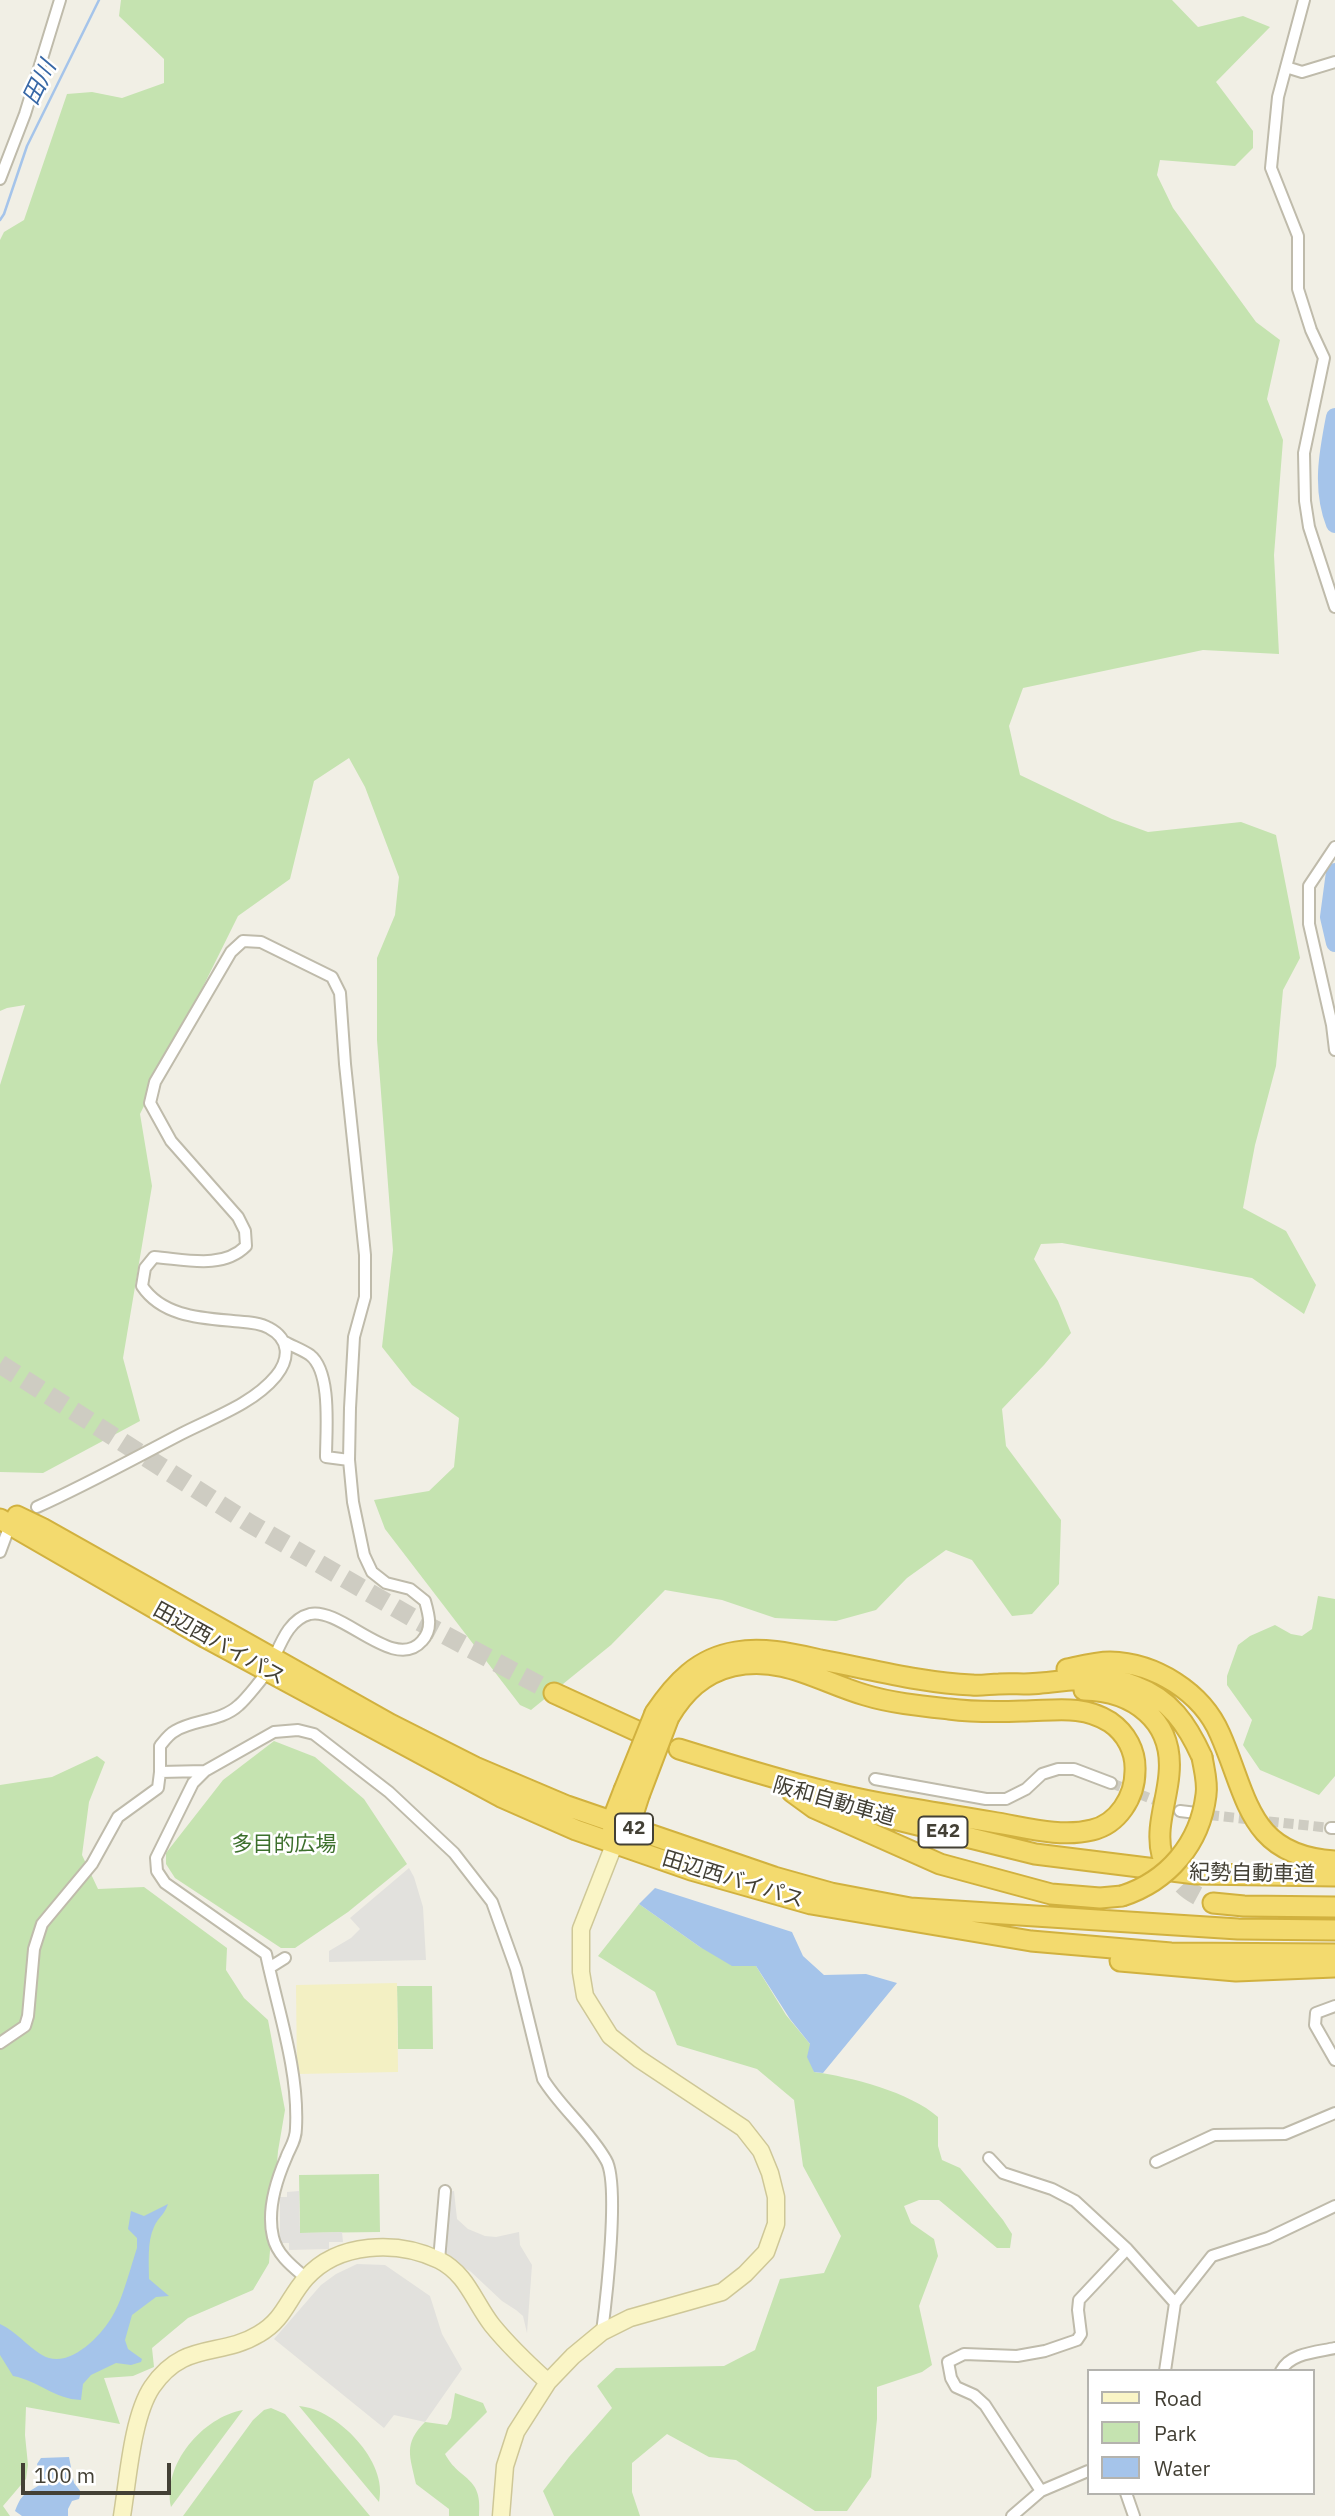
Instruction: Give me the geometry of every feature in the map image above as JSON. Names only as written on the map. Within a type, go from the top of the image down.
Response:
[{"type":"highway","name":"田辺西バイパス","points":[[0,1509],[42,1528],[271,1665],[501,1797],[614,1845],[811,1904],[1031,1941],[1231,1954],[1334,1948]]},
{"type":"highway","name":"田辺西バイパス","points":[[4,1526],[206,1638],[271,1665],[475,1767],[567,1806],[774,1877],[831,1893],[907,1908],[1238,1929],[1334,1948]]},
{"type":"highway","points":[[614,1845],[670,1691],[689,1672],[714,1657],[738,1651],[769,1651],[962,1684],[1037,1684],[1082,1678],[1114,1679],[1159,1697],[1175,1710],[1189,1730],[1202,1757],[1207,1793],[1197,1832],[1178,1861],[1157,1880],[1122,1896],[1100,1898],[1051,1894],[940,1864],[814,1808],[792,1792]]},
{"type":"highway","points":[[998,1684],[1109,1662],[1138,1666],[1166,1677],[1203,1704],[1220,1733],[1242,1796],[1266,1835],[1301,1855],[1335,1861]]},
{"type":"highway","points":[[662,1715],[692,1686],[710,1675],[733,1666],[774,1665],[802,1670],[865,1695],[952,1710],[1024,1712],[1060,1708],[1090,1712],[1111,1722],[1125,1736],[1136,1764],[1132,1792],[1119,1813],[1102,1827],[1090,1831],[1060,1833],[898,1807],[830,1792],[679,1749]]},
{"type":"highway","points":[[835,1683],[958,1702],[981,1702],[1076,1690],[1105,1690],[1129,1698],[1147,1712],[1159,1727],[1168,1749],[1170,1770],[1160,1834],[1166,1863]]},
{"type":"highway","name":"阪和自動車道","points":[[554,1693],[679,1749],[792,1792],[874,1815],[1016,1850],[1166,1863]]},
{"type":"highway","name":"紀勢自動車道","points":[[1166,1863],[1196,1874],[1335,1876]]},
{"type":"highway","points":[[1213,1903],[1335,1907]]},
{"type":"street","points":[[0,179],[25,114],[60,0]]},
{"type":"street","points":[[1304,0],[1279,97],[1271,168],[1298,236],[1298,289],[1311,330],[1330,360],[1304,453],[1305,501],[1309,527],[1335,607]]},
{"type":"street","points":[[1286,67],[1302,72],[1335,62]]},
{"type":"street","points":[[1335,847],[1310,887],[1310,924],[1335,1050]]},
{"type":"street","points":[[0,2043],[25,2026],[34,1949],[42,1924],[92,1864],[118,1817],[158,1788],[160,1746],[174,1731],[219,1717],[238,1706],[271,1665],[286,1633],[297,1621],[310,1614],[327,1615],[386,1646],[400,1649],[417,1647],[430,1627],[425,1601],[410,1589],[386,1583],[372,1572],[363,1555],[353,1502],[349,1460],[354,1337],[365,1297],[366,1255],[340,993],[332,977],[261,942],[243,941],[231,952],[184,1029],[155,1082],[150,1103],[171,1141],[238,1217],[245,1231],[246,1246],[225,1259],[193,1261],[154,1257],[145,1268],[142,1286],[154,1301],[170,1310],[203,1319],[243,1321],[267,1326],[285,1342],[311,1356],[321,1372],[325,1398],[326,1457],[349,1460]]},
{"type":"street","points":[[37,1507],[244,1402],[277,1375],[286,1357],[285,1342]]},
{"type":"street","points":[[0,1552],[4,1526]]},
{"type":"street","points":[[269,1968],[285,1958],[266,1954],[165,1883],[157,1871],[156,1858],[192,1783],[205,1770],[274,1732],[298,1730],[314,1734],[389,1791],[454,1853],[492,1902],[516,1969],[543,2079],[608,2162],[612,2177],[611,2238],[602,2332]]},
{"type":"street","points":[[875,1779],[986,1799],[1006,1799],[1026,1789],[1042,1774],[1058,1769],[1074,1769],[1111,1783]]},
{"type":"street","points":[[160,1772],[205,1770]]},
{"type":"street","points":[[1180,1811],[1209,1815]]},
{"type":"street","points":[[501,2516],[505,2466],[516,2431],[548,2382],[602,2332],[630,2318],[722,2292],[745,2274],[766,2252],[776,2224],[776,2197],[770,2173],[761,2151],[743,2128],[639,2059],[610,2036],[585,1996],[581,1972],[582,1929],[614,1845]]},
{"type":"street","points":[[266,1954],[287,2044],[296,2121],[295,2141],[280,2172],[275,2192],[273,2239],[288,2263],[306,2278]]},
{"type":"street","points":[[1335,2006],[1316,2013],[1315,2025],[1335,2060]]},
{"type":"street","points":[[1156,2162],[1214,2135],[1285,2134],[1335,2113]]},
{"type":"street","points":[[989,2158],[1003,2173],[1052,2189],[1075,2201],[1127,2249],[1175,2303]]},
{"type":"street","points":[[439,2260],[445,2191]]},
{"type":"street","points":[[1165,2369],[1175,2303],[1212,2256],[1277,2234],[1335,2206]]},
{"type":"street","points":[[122,2516],[139,2417],[144,2401],[156,2382],[167,2370],[187,2356],[258,2335],[287,2309],[306,2278],[329,2259],[348,2251],[369,2247],[396,2249],[439,2260],[463,2278],[490,2323],[548,2382]]},
{"type":"street","points":[[1041,2491],[985,2405],[974,2395],[956,2387],[948,2362],[964,2354],[1017,2356],[1045,2351],[1077,2340],[1082,2334],[1079,2300],[1127,2249]]},
{"type":"street","points":[[1282,2369],[1284,2364],[1296,2357],[1335,2348]]},
{"type":"street","points":[[1012,2516],[1041,2491],[1086,2472]]},
{"type":"street","points":[[1127,2495],[1134,2516]]},
{"type":"green space","points":[[121,0],[1172,0],[1198,27],[1243,16],[1270,27],[1216,82],[1253,131],[1253,148],[1235,166],[1160,160],[1157,175],[1173,208],[1256,322],[1280,340],[1267,399],[1283,440],[1274,555],[1279,654],[1203,650],[1023,688],[1009,726],[1020,775],[1112,819],[1148,832],[1241,822],[1276,835],[1300,958],[1283,990],[1276,1066],[1255,1145],[1243,1208],[1286,1231],[1316,1285],[1304,1314],[1252,1278],[1062,1243],[1041,1244],[1034,1259],[1058,1301],[1071,1333],[1002,1409],[1006,1446],[1061,1520],[1059,1584],[1032,1614],[1012,1616],[972,1560],[946,1550],[907,1578],[876,1610],[836,1621],[775,1618],[722,1600],[665,1590],[611,1645],[531,1710],[520,1705],[385,1529],[374,1500],[429,1491],[454,1467],[459,1418],[412,1385],[382,1347],[393,1250],[377,1040],[377,958],[395,915],[399,877],[365,787],[349,758],[314,781],[290,879],[238,916],[140,1114],[152,1186],[123,1358],[140,1421],[43,1473],[0,1472],[0,1085],[25,1005],[0,1011],[0,240],[4,232],[24,220],[67,94],[92,92],[122,98],[164,83],[164,59],[119,16]]},
{"type":"green space","points":[[1318,1596],[1335,1599],[1335,1776],[1319,1795],[1260,1770],[1243,1745],[1252,1720],[1227,1685],[1227,1676],[1238,1645],[1250,1636],[1275,1625],[1291,1634],[1302,1636],[1312,1629]]},
{"type":"green space","name":"多目的広場","points":[[274,1741],[315,1757],[364,1799],[407,1864],[348,1912],[295,1948],[281,1948],[175,1878],[166,1864],[166,1853],[223,1780]]},
{"type":"green space","points":[[97,1756],[105,1762],[89,1802],[82,1855],[98,1889],[144,1887],[227,1948],[226,1970],[244,1998],[268,2020],[285,2110],[278,2151],[269,2263],[253,2290],[188,2318],[152,2348],[154,2367],[133,2376],[104,2378],[120,2424],[26,2407],[26,2479],[3,2506],[10,2516],[0,2516],[0,1785],[52,1777]]},
{"type":"green space","points":[[639,1904],[700,1947],[756,1966],[786,2015],[810,2044],[814,2072],[862,2082],[896,2093],[938,2117],[938,2146],[942,2160],[960,2168],[1012,2234],[1010,2248],[997,2248],[939,2200],[919,2200],[904,2206],[911,2223],[934,2239],[938,2256],[919,2306],[932,2365],[922,2372],[877,2387],[877,2419],[871,2477],[847,2511],[815,2511],[736,2460],[709,2457],[667,2434],[632,2463],[632,2492],[640,2516],[554,2516],[543,2491],[612,2408],[597,2386],[616,2368],[724,2366],[755,2350],[780,2279],[824,2273],[841,2236],[803,2166],[794,2100],[757,2069],[677,2045],[655,1992],[598,1956]]},
{"type":"green space","points":[[397,1986],[432,1986],[433,2049],[398,2049]]},
{"type":"green space","points":[[379,2174],[380,2232],[300,2233],[299,2175]]},
{"type":"green space","points":[[455,2393],[483,2403],[487,2412],[445,2454],[474,2486],[479,2503],[479,2516],[449,2516],[449,2509],[416,2484],[412,2466],[410,2451],[413,2437],[425,2422],[447,2425],[451,2418]]},
{"type":"green space","points":[[299,2406],[314,2409],[329,2417],[357,2440],[376,2471],[380,2487],[379,2502]]},
{"type":"green space","points":[[271,2408],[285,2414],[370,2516],[183,2516],[253,2420],[264,2410]]},
{"type":"green space","points":[[243,2410],[171,2507],[173,2475],[179,2459],[189,2445],[200,2432],[214,2422]]},
{"type":"sand","points":[[397,1983],[398,2072],[297,2074],[296,1985]]},
{"type":"shaded area","points":[[409,1868],[423,1907],[426,1960],[329,1962],[329,1951],[351,1938],[360,1929],[350,1918]]},
{"type":"shaded area","points":[[299,2191],[300,2233],[342,2232],[343,2242],[329,2242],[329,2249],[289,2250],[289,2243],[280,2243],[280,2197],[287,2197],[287,2192]]},
{"type":"shaded area","points":[[454,2191],[457,2219],[468,2229],[496,2237],[519,2232],[520,2245],[532,2265],[527,2333],[523,2316],[502,2301],[470,2271],[444,2258],[448,2192]]},
{"type":"shaded area","points":[[357,2264],[385,2265],[430,2296],[442,2334],[462,2369],[425,2422],[394,2415],[384,2428],[274,2339],[321,2285]]},
{"type":"water","points":[[655,1888],[792,1932],[803,1956],[824,1975],[866,1974],[897,1983],[823,2073],[814,2072],[807,2057],[810,2044],[790,2019],[756,1966],[732,1966],[639,1904]]},
{"type":"water","points":[[168,2204],[152,2233],[149,2246],[149,2279],[169,2296],[156,2297],[132,2315],[125,2340],[128,2349],[142,2359],[141,2362],[131,2365],[116,2363],[91,2375],[83,2384],[81,2400],[63,2397],[13,2376],[0,2355],[0,2324],[49,2358],[68,2357],[86,2347],[108,2323],[126,2283],[137,2248],[137,2238],[128,2229],[131,2211],[144,2216]]},
{"type":"water","points":[[69,2457],[74,2483],[81,2492],[79,2499],[72,2501],[68,2516],[22,2516],[15,2511],[23,2496],[41,2482],[37,2464],[41,2458]]},
{"type":"waterway","name":"田川","points":[[0,220],[27,146],[99,0]]},
{"type":"waterway","points":[[1335,417],[1328,457],[1327,484],[1335,524]]},
{"type":"waterway","points":[[1335,872],[1329,917],[1335,943]]},
{"type":"tunnel","points":[[0,1364],[249,1523],[413,1618],[554,1693]]},
{"type":"tunnel","points":[[1111,1783],[1167,1805]]},
{"type":"tunnel","points":[[1209,1815],[1331,1828]]},
{"type":"tunnel","points":[[1166,1861],[1185,1887],[1213,1903]]}]
